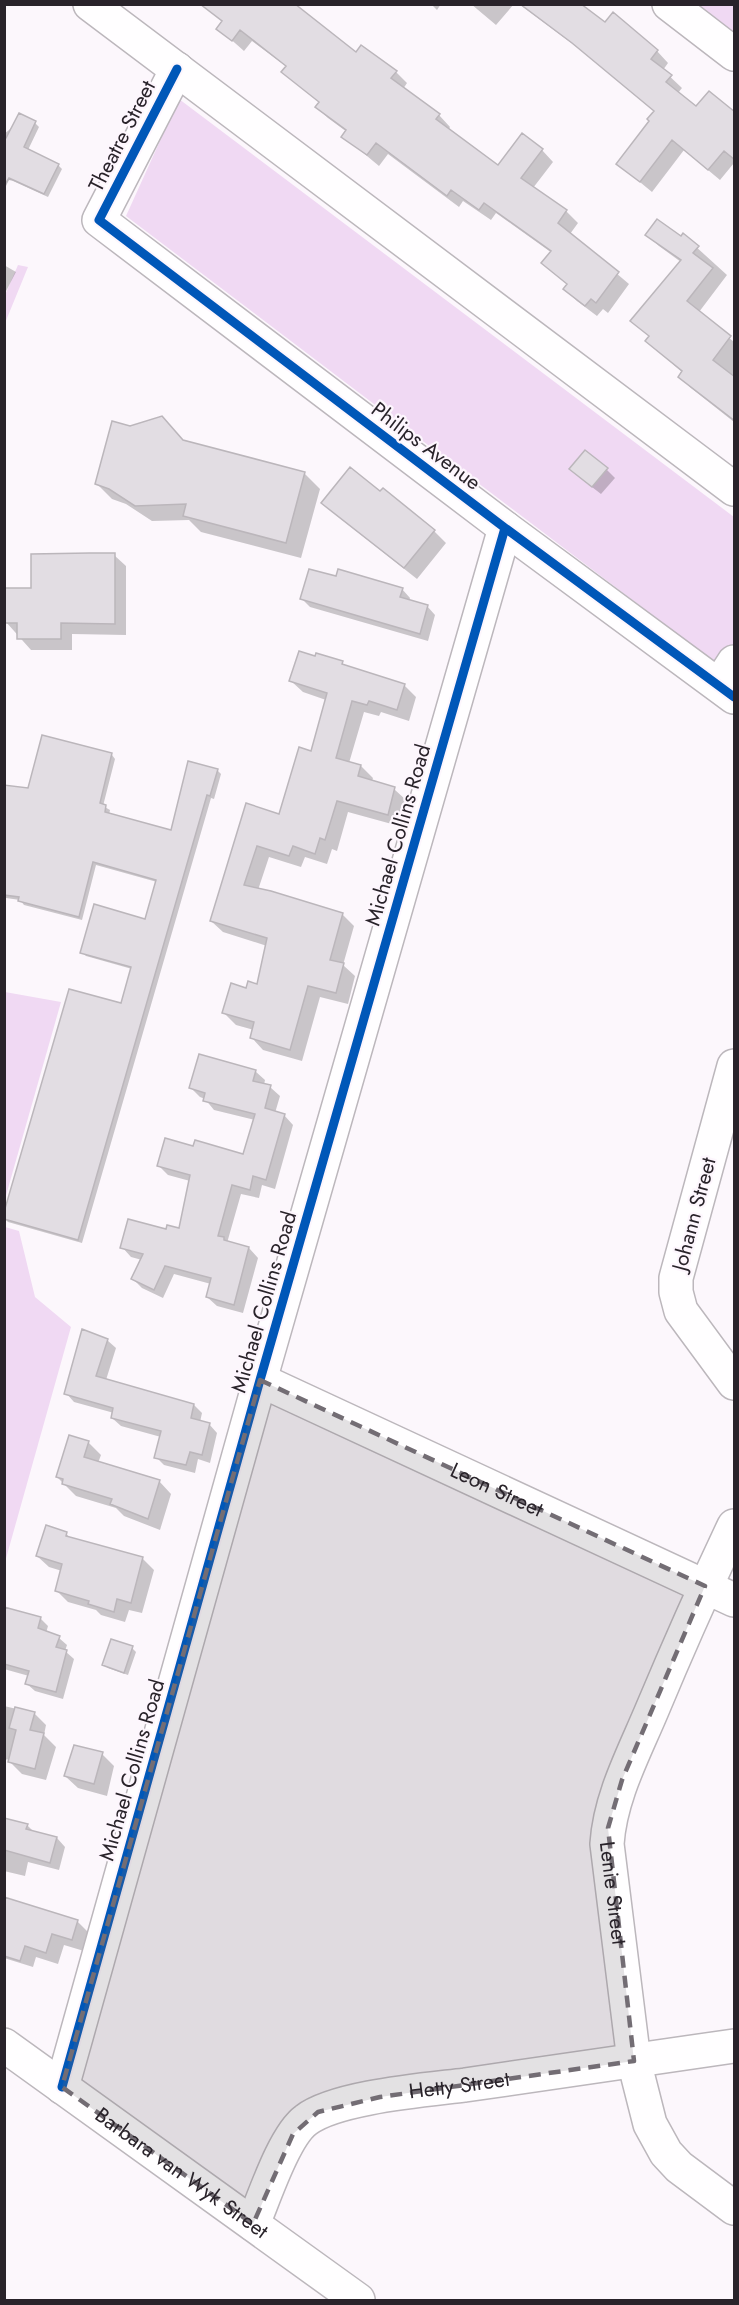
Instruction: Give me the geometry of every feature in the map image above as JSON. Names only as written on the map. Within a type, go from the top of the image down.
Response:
[{"type":"street","points":[[90,4],[735,489]]},
{"type":"street","points":[[669,4],[735,54]]},
{"type":"street","name":"Theatre Street","points":[[99,220],[177,69]]},
{"type":"street","name":"Philips Avenue","points":[[99,220],[505,528],[729,681]]},
{"type":"street","name":"Michael Collins Road","points":[[62,2087],[260,1380],[505,528]]},
{"type":"street","name":"Johann Street","points":[[735,1066],[678,1265],[676,1285],[681,1311],[735,1383]]},
{"type":"street","name":"Leon Street","points":[[260,1380],[735,1600]]},
{"type":"street","name":"Lenie Street","points":[[735,1527],[705,1586],[622,1780],[608,1828],[608,1861],[634,2061],[650,2124],[666,2153],[679,2167],[735,2208]]},
{"type":"street","name":"Barbara van Wyk Street","points":[[4,2045],[358,2301]]},
{"type":"street","name":"Hetty Street","points":[[253,2224],[293,2134],[304,2121],[318,2112],[380,2097],[735,2046]]},
{"type":"highlighted area","points":[[260,1380],[705,1586],[622,1780],[608,1828],[634,2061],[380,2097],[318,2112],[293,2134],[253,2224],[62,2087]]},
{"type":"shaded area","points":[[687,5],[734,5],[734,40]]},
{"type":"shaded area","points":[[179,99],[734,517],[734,677],[126,216]]},
{"type":"shaded area","points":[[18,265],[28,267],[5,323],[5,295]]},
{"type":"shaded area","points":[[4,992],[61,1002],[5,1199]]},
{"type":"shaded area","points":[[5,1227],[19,1231],[35,1297],[71,1327],[5,1562]]},
{"type":"building","points":[[200,4],[295,4],[356,52],[361,45],[397,71],[391,78],[440,114],[436,119],[498,165],[522,133],[543,149],[521,178],[567,210],[558,223],[619,272],[596,303],[591,299],[585,306],[563,289],[567,284],[541,263],[551,251],[484,203],[479,210],[451,190],[447,196],[376,143],[367,155],[341,137],[346,130],[315,107],[319,102],[281,72],[286,66],[240,30],[232,41],[216,29],[222,21]]},
{"type":"building","points":[[520,4],[581,4],[605,22],[613,12],[658,50],[651,59],[672,75],[666,82],[696,106],[709,91],[735,112],[735,160],[724,151],[708,170],[672,140],[640,182],[616,164],[654,111],[572,43]]},
{"type":"building","points":[[19,113],[36,121],[24,147],[59,164],[44,194],[9,178],[4,186],[4,138]]},
{"type":"building","points":[[657,219],[681,236],[683,233],[699,246],[693,253],[713,268],[687,301],[731,336],[713,360],[735,377],[735,421],[678,377],[682,371],[645,341],[649,336],[630,321],[681,260],[645,235]]},
{"type":"building","points":[[162,416],[183,440],[305,472],[286,543],[183,516],[186,504],[135,506],[109,489],[95,484],[112,421],[130,426]]},
{"type":"building","points":[[585,450],[608,468],[592,487],[569,469]]},
{"type":"building","points":[[350,467],[380,491],[383,488],[435,530],[404,568],[321,503]]},
{"type":"building","points":[[115,553],[115,624],[61,623],[61,639],[17,639],[17,623],[4,623],[4,588],[31,588],[31,554]]},
{"type":"building","points":[[309,569],[336,576],[338,569],[403,588],[400,597],[428,605],[420,634],[300,599]]},
{"type":"building","points":[[299,651],[315,656],[316,653],[343,661],[342,664],[405,684],[397,710],[369,701],[367,705],[352,701],[336,758],[361,765],[358,776],[395,787],[388,815],[337,801],[325,840],[320,838],[315,854],[293,846],[289,856],[257,846],[244,885],[343,913],[330,960],[344,963],[336,993],[308,986],[290,1050],[250,1038],[254,1022],[222,1013],[231,983],[246,988],[248,981],[257,984],[267,938],[210,921],[246,803],[279,814],[299,747],[311,751],[327,693],[289,681]]},
{"type":"building","points":[[42,735],[112,753],[100,803],[106,805],[105,812],[171,830],[188,761],[218,769],[210,796],[207,795],[78,1240],[4,1219],[4,1212],[69,989],[121,1003],[131,967],[80,953],[94,904],[145,919],[156,880],[93,862],[79,917],[18,901],[19,897],[4,895],[4,785],[28,788]]},
{"type":"building","points":[[199,1054],[256,1070],[253,1081],[271,1085],[265,1108],[285,1114],[266,1180],[253,1176],[250,1190],[232,1185],[218,1236],[249,1247],[234,1305],[206,1297],[211,1278],[165,1266],[154,1290],[131,1279],[143,1254],[120,1248],[128,1219],[166,1229],[167,1225],[179,1228],[190,1175],[157,1166],[165,1138],[193,1146],[195,1140],[243,1154],[255,1114],[203,1101],[205,1093],[189,1088]]},
{"type":"building","points":[[82,1329],[108,1339],[96,1376],[194,1404],[191,1418],[210,1423],[202,1455],[190,1452],[186,1465],[154,1458],[161,1431],[111,1418],[113,1408],[64,1394]]},
{"type":"building","points":[[69,1435],[89,1441],[84,1457],[160,1480],[148,1519],[110,1504],[112,1499],[62,1484],[63,1479],[56,1477]]},
{"type":"building","points":[[46,1525],[67,1532],[66,1536],[143,1557],[131,1603],[117,1599],[114,1612],[88,1604],[89,1601],[55,1591],[62,1564],[36,1556]]},
{"type":"building","points":[[4,1607],[41,1617],[38,1628],[60,1636],[56,1647],[67,1650],[56,1692],[25,1684],[29,1671],[4,1664]]},
{"type":"building","points":[[111,1639],[133,1646],[124,1673],[102,1665]]},
{"type":"building","points":[[15,1707],[35,1712],[30,1730],[44,1733],[35,1769],[8,1762],[16,1730],[9,1728]]},
{"type":"building","points":[[74,1745],[103,1752],[94,1784],[64,1776]]},
{"type":"building","points":[[4,1818],[28,1824],[26,1829],[57,1837],[50,1863],[4,1850]]},
{"type":"building","points":[[4,1897],[78,1920],[72,1940],[52,1934],[46,1953],[25,1946],[20,1961],[4,1956]]},
{"type":"cycle path","points":[[177,69],[99,220],[505,528],[734,697]]},
{"type":"cycle path","points":[[62,2087],[260,1380],[505,528]]}]
